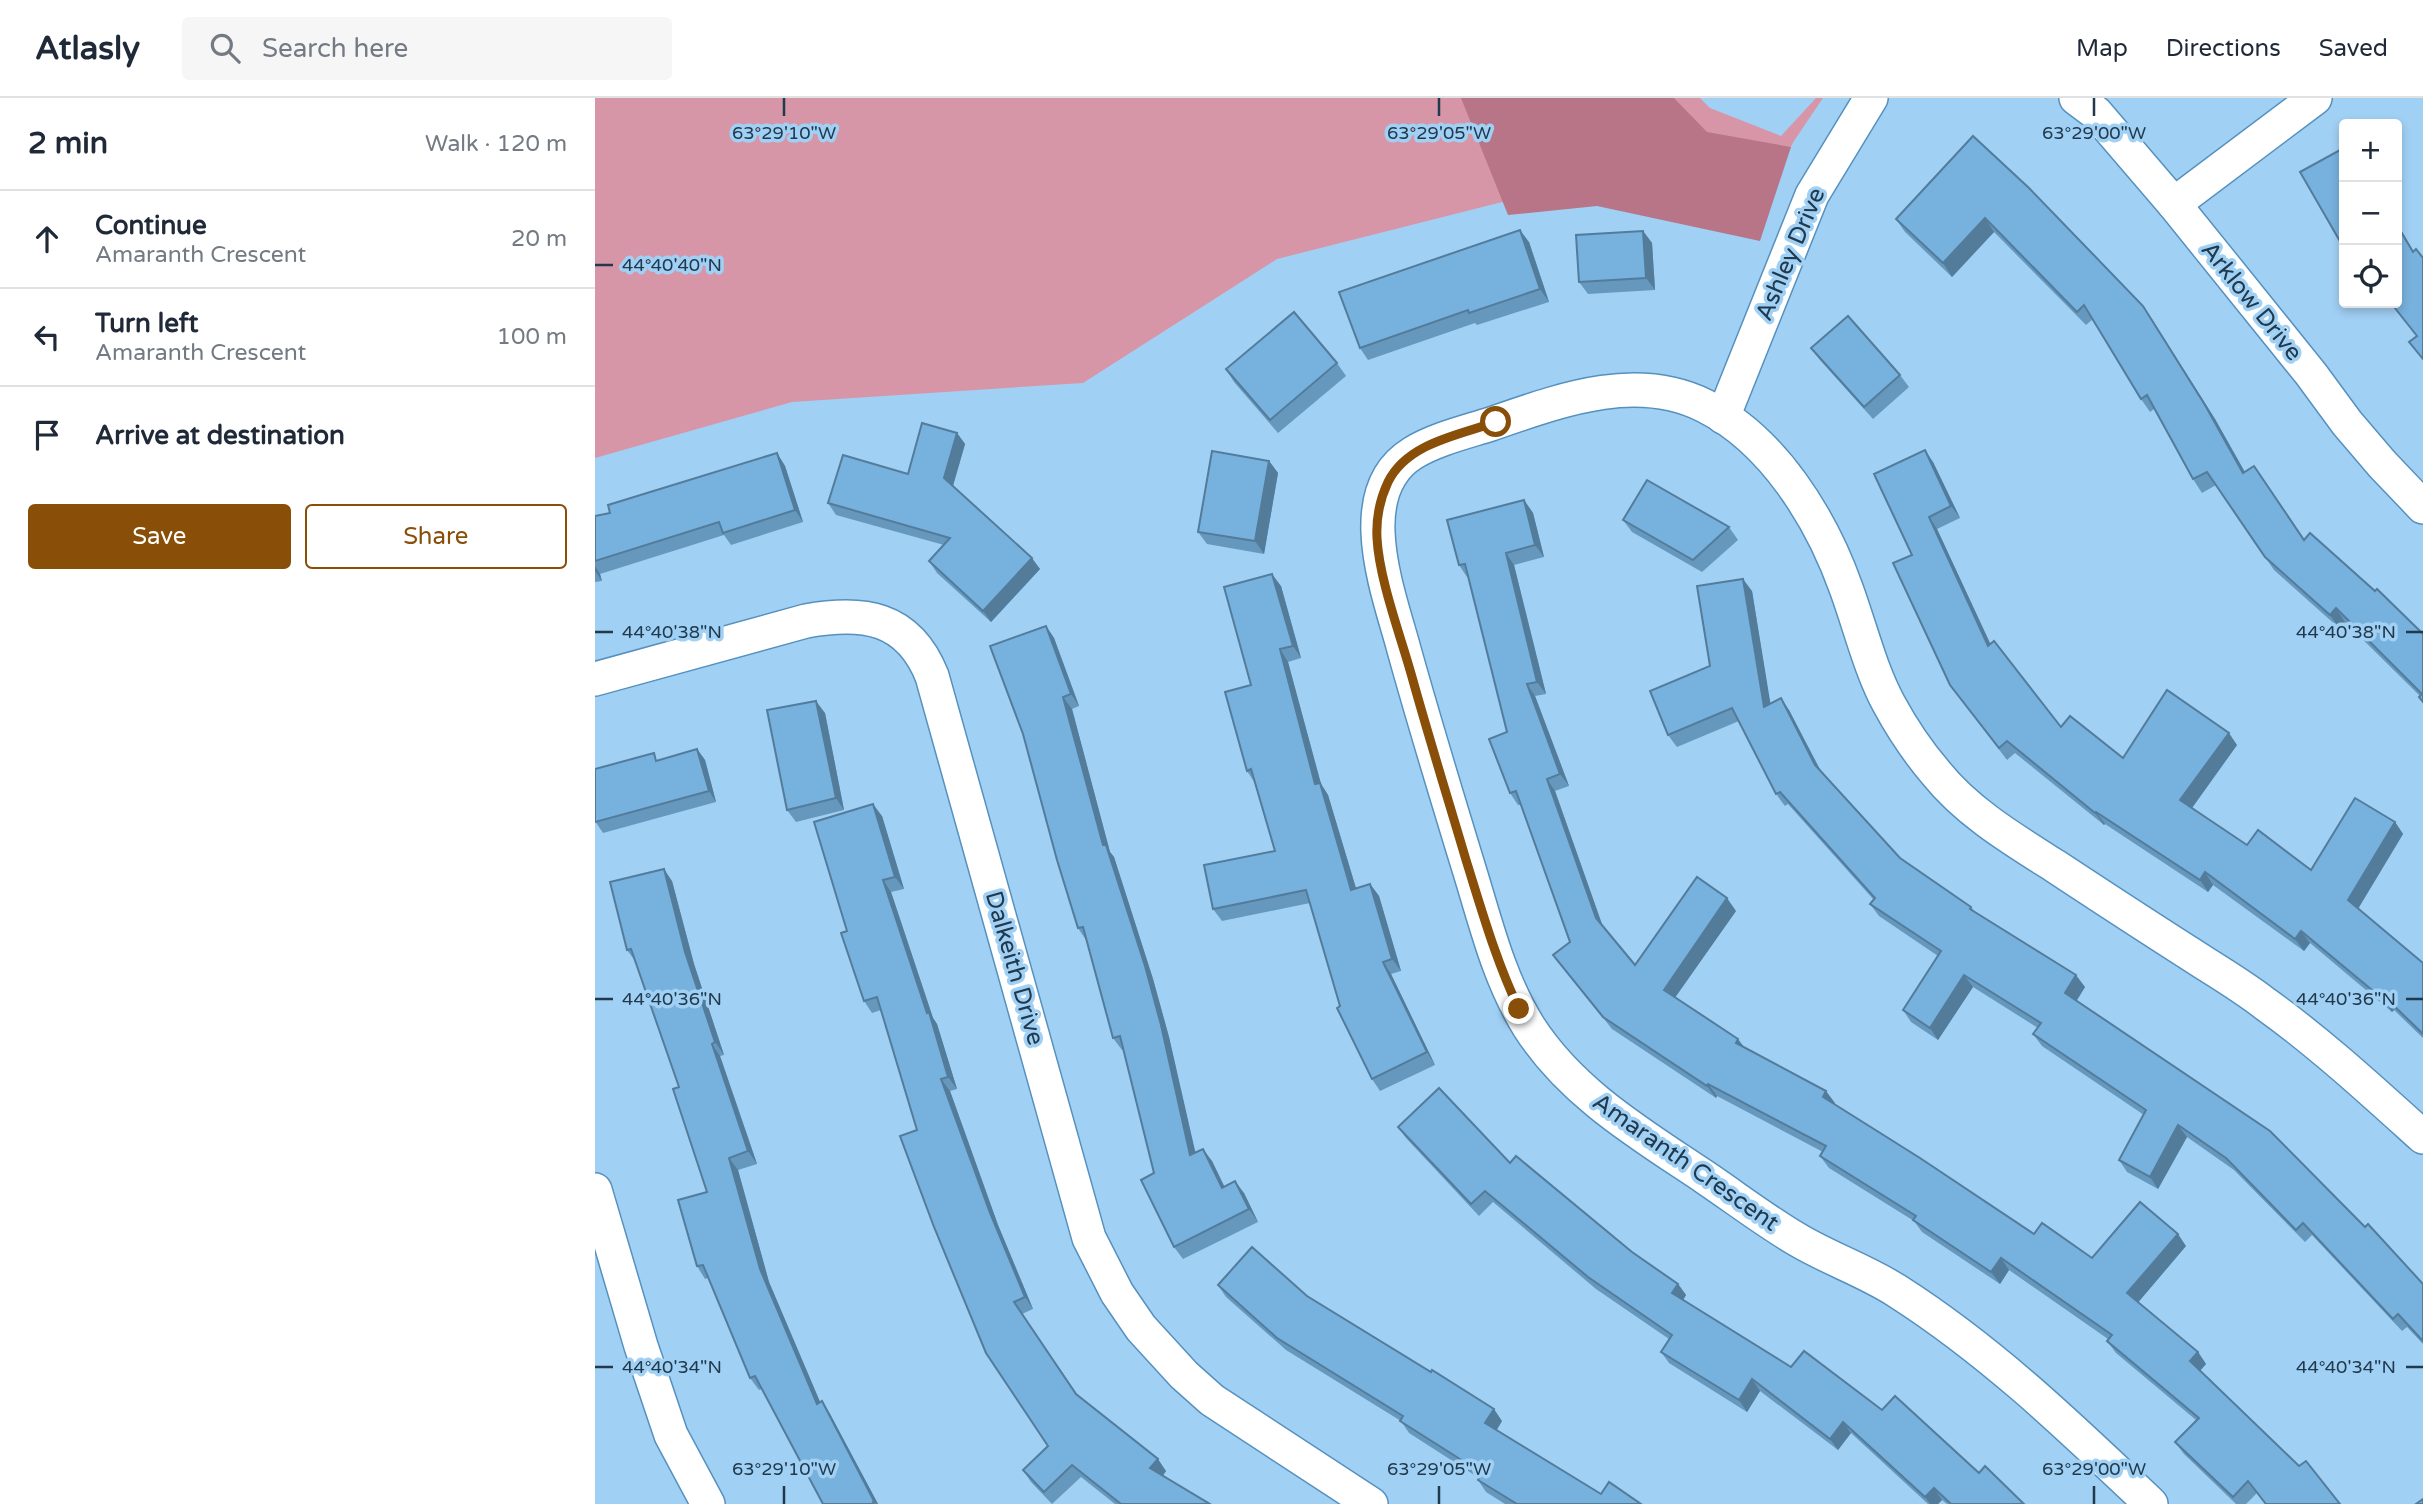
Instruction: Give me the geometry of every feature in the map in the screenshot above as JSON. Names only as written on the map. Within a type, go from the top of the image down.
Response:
[{"type":"street","name":"Ashley Drive","points":[[1723,417],[1812,195],[1871,98]]},
{"type":"street","name":"Arklow Drive","points":[[2076,98],[2096,113],[2174,204],[2311,374],[2347,423],[2423,507]]},
{"type":"street","points":[[2174,204],[2315,98]]},
{"type":"street","name":"Amaranth Crescent","points":[[2151,1504],[1980,1348],[1891,1287],[1796,1239],[1615,1116],[1583,1090],[1531,1030],[1500,967],[1432,747],[1384,579],[1377,528],[1382,499],[1398,465],[1425,447],[1496,422],[1603,391],[1623,389],[1675,395],[1696,401],[1723,417],[1752,437],[1777,462],[1805,505],[1843,578],[1887,700],[1939,778],[1960,798],[2022,846],[2264,1002],[2423,1136]]},
{"type":"street","name":"Dalkeith Drive","points":[[595,679],[825,618],[853,616],[885,623],[916,646],[932,676],[1089,1238],[1117,1293],[1169,1360],[1212,1400],[1371,1504]]},
{"type":"street","points":[[595,1190],[641,1346],[671,1435],[708,1504]]},
{"type":"shaded area","points":[[595,98],[1700,98],[1710,108],[1781,136],[1816,98],[1823,98],[1794,141],[1758,210],[1546,191],[1277,259],[1083,383],[792,402],[595,458]]},
{"type":"shaded area","points":[[1461,98],[1674,98],[1707,132],[1791,147],[1760,241],[1597,206],[1508,215]]},
{"type":"building","points":[[1973,136],[2029,188],[2143,306],[2205,405],[2243,473],[2254,466],[2304,540],[2310,533],[2375,591],[2377,589],[2423,634],[2423,702],[2419,697],[2422,694],[2336,608],[2330,615],[2265,557],[2207,472],[2193,479],[2147,395],[2141,399],[2084,305],[2077,312],[1985,218],[1943,263],[1896,219]]},
{"type":"building","points":[[2339,151],[2339,240],[2300,172]]},
{"type":"building","points":[[1520,230],[1540,289],[1469,313],[1468,310],[1360,348],[1339,292]]},
{"type":"building","points":[[1643,231],[1646,278],[1579,282],[1576,235]]},
{"type":"building","points":[[2402,233],[2413,252],[2416,249],[2423,258],[2423,359],[2409,342],[2417,336],[2395,308],[2402,308]]},
{"type":"building","points":[[1294,312],[1337,363],[1270,420],[1226,369]]},
{"type":"building","points":[[1848,316],[1900,375],[1864,407],[1811,348]]},
{"type":"building","points":[[922,423],[957,433],[944,478],[1032,558],[983,611],[929,561],[950,538],[828,503],[843,455],[908,474]]},
{"type":"building","points":[[1925,450],[1951,506],[1929,517],[1988,646],[1994,641],[2061,727],[2070,716],[2123,758],[2167,690],[2229,733],[2180,800],[2247,845],[2258,830],[2311,870],[2355,798],[2395,822],[2348,900],[2423,963],[2423,1034],[2386,998],[2384,1000],[2301,931],[2295,939],[2205,872],[2200,880],[2095,813],[2007,741],[1999,748],[1950,685],[1893,563],[1912,555],[1874,474]]},
{"type":"building","points":[[1212,451],[1269,461],[1255,541],[1198,532]]},
{"type":"building","points":[[777,453],[795,510],[723,533],[719,522],[595,561],[595,516],[610,513],[608,505]]},
{"type":"building","points":[[1647,480],[1729,527],[1693,560],[1623,520]]},
{"type":"building","points":[[1524,500],[1535,545],[1506,553],[1537,682],[1527,684],[1560,774],[1547,779],[1596,918],[1635,965],[1697,877],[1727,898],[1664,990],[1738,1039],[1736,1043],[1826,1091],[1823,1097],[2034,1234],[2042,1223],[2092,1258],[2140,1202],[2178,1234],[2127,1293],[2198,1352],[2190,1361],[2299,1466],[2306,1461],[2340,1504],[2266,1504],[2248,1481],[2233,1497],[2175,1442],[2199,1418],[2107,1341],[2112,1335],[2001,1258],[1991,1272],[1913,1220],[1916,1216],[1820,1156],[1826,1146],[1708,1084],[1707,1086],[1603,1017],[1553,955],[1570,942],[1516,791],[1510,793],[1489,739],[1507,732],[1465,564],[1459,565],[1447,520]]},
{"type":"building","points":[[1272,574],[1293,646],[1280,649],[1315,784],[1320,783],[1351,890],[1370,884],[1392,959],[1383,962],[1427,1052],[1372,1079],[1337,1008],[1340,1006],[1306,890],[1213,909],[1204,865],[1275,851],[1251,769],[1247,771],[1225,692],[1251,685],[1224,587]]},
{"type":"building","points":[[1743,579],[1764,707],[1781,698],[1815,765],[1900,858],[1971,907],[1970,909],[2076,975],[2065,993],[2270,1131],[2365,1227],[2368,1224],[2423,1284],[2423,1341],[2398,1314],[2393,1319],[2303,1223],[2296,1230],[2226,1158],[2178,1125],[2150,1177],[2119,1160],[2146,1110],[2033,1034],[2041,1023],[1964,975],[1930,1028],[1903,1010],[1941,951],[1870,904],[1875,898],[1780,792],[1776,794],[1732,708],[1668,735],[1650,691],[1710,666],[1697,586]]},
{"type":"building","points":[[1046,626],[1071,694],[1063,697],[1103,845],[1106,845],[1145,966],[1190,1155],[1203,1149],[1222,1188],[1235,1181],[1249,1209],[1174,1247],[1141,1180],[1154,1173],[1120,1036],[1113,1038],[1083,927],[1078,928],[1057,860],[1023,734],[990,646]]},
{"type":"building","points":[[816,701],[836,798],[787,810],[767,710]]},
{"type":"building","points":[[697,749],[709,791],[595,822],[595,769],[654,753],[656,761]]},
{"type":"building","points":[[873,804],[895,877],[883,880],[927,1013],[929,1012],[948,1077],[941,1079],[990,1213],[1025,1297],[1014,1302],[1076,1394],[1158,1459],[1150,1468],[1210,1504],[1121,1504],[1072,1465],[1044,1492],[1023,1470],[1048,1446],[986,1353],[934,1227],[900,1136],[917,1130],[877,997],[864,1001],[841,933],[847,931],[814,822]]},
{"type":"building","points":[[664,869],[685,952],[715,1042],[712,1044],[748,1151],[729,1158],[760,1269],[817,1404],[822,1401],[874,1504],[823,1504],[755,1376],[750,1378],[703,1265],[697,1266],[678,1200],[707,1192],[673,1089],[679,1087],[631,949],[627,950],[610,882]]},
{"type":"building","points":[[1439,1088],[1510,1163],[1516,1156],[1632,1252],[1678,1284],[1672,1293],[1791,1367],[1804,1351],[1882,1410],[1895,1396],[1979,1473],[1985,1466],[2024,1504],[1951,1504],[1934,1488],[1925,1497],[1843,1422],[1830,1439],[1752,1379],[1739,1400],[1661,1352],[1672,1335],[1588,1277],[1485,1191],[1471,1204],[1398,1127]]},
{"type":"building","points":[[1252,1247],[1307,1296],[1494,1409],[1485,1423],[1601,1494],[1609,1482],[1641,1504],[1517,1504],[1478,1480],[1482,1473],[1400,1421],[1403,1416],[1277,1338],[1218,1285]]},
{"type":"route","points":[[1496,422],[1425,447],[1398,465],[1382,499],[1377,540],[1384,579],[1492,946],[1519,1009]]}]
